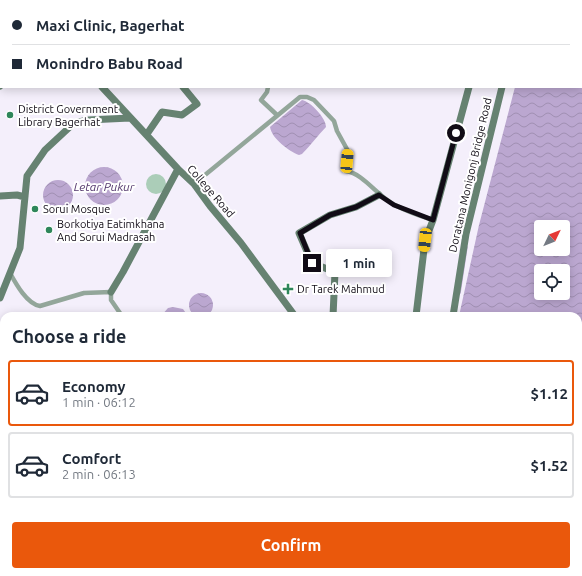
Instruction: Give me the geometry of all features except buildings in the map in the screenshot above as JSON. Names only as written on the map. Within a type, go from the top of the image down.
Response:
[{"type":"street","name":"College Road","points":[[104,88],[130,118],[194,184],[241,243],[292,312]]},
{"type":"street","points":[[147,134],[162,112],[182,115],[197,104],[184,88]]},
{"type":"street","points":[[268,88],[267,92],[261,100],[277,115]]},
{"type":"street","points":[[416,312],[425,240],[433,220],[469,88]]},
{"type":"street","name":"Doratana Monigonj Bridge Road","points":[[454,312],[466,234],[502,88]]},
{"type":"street","points":[[194,184],[300,97],[307,97],[314,100],[334,121],[337,131],[348,151],[346,171],[357,175],[379,195],[394,205],[433,220]]},
{"type":"street","points":[[0,298],[20,248],[27,176],[44,150],[74,123],[88,120],[130,118]]},
{"type":"street","points":[[119,312],[111,300],[111,292],[178,169]]},
{"type":"street","points":[[0,196],[17,195],[25,197]]},
{"type":"street","points":[[333,312],[335,272],[312,263],[300,233],[330,215],[356,207],[379,195]]},
{"type":"street","points":[[10,273],[17,287],[35,305],[40,306],[84,293],[111,292]]},
{"type":"green space","points":[[152,174],[160,174],[166,180],[166,188],[160,194],[152,194],[146,188],[146,180]]},
{"type":"water","points":[[515,88],[582,88],[582,312],[460,312],[479,225]]},
{"type":"water","points":[[302,100],[306,101],[317,111],[324,119],[326,127],[302,154],[299,155],[286,148],[277,140],[270,127]]},
{"type":"water","name":"Letar Pukur","points":[[100,167],[108,167],[118,172],[122,179],[122,193],[118,200],[108,205],[100,205],[90,200],[88,197],[85,190],[85,182],[90,172],[93,170]]},
{"type":"water","points":[[58,180],[69,184],[73,195],[69,206],[58,210],[47,206],[43,195],[47,184]]},
{"type":"water","points":[[201,293],[206,294],[210,296],[213,305],[211,312],[191,312],[189,305],[192,296]]},
{"type":"water","points":[[173,307],[183,309],[185,312],[164,312],[168,308]]},
{"type":"waterway","points":[[460,293],[467,247]]},
{"type":"place","name":"District Government Library Bagerhat","points":[[10,115]]},
{"type":"place","name":"Sorui Mosque","points":[[35,209]]},
{"type":"place","name":"Borkotiya Eatimkhana And Sorui Madrasah","points":[[49,230]]},
{"type":"place","name":"Dr Tarek Mahmud","points":[[288,289]]},
{"type":"route","points":[[312,263],[300,233],[330,215],[356,207],[379,195],[394,205],[433,220],[456,133]]}]
